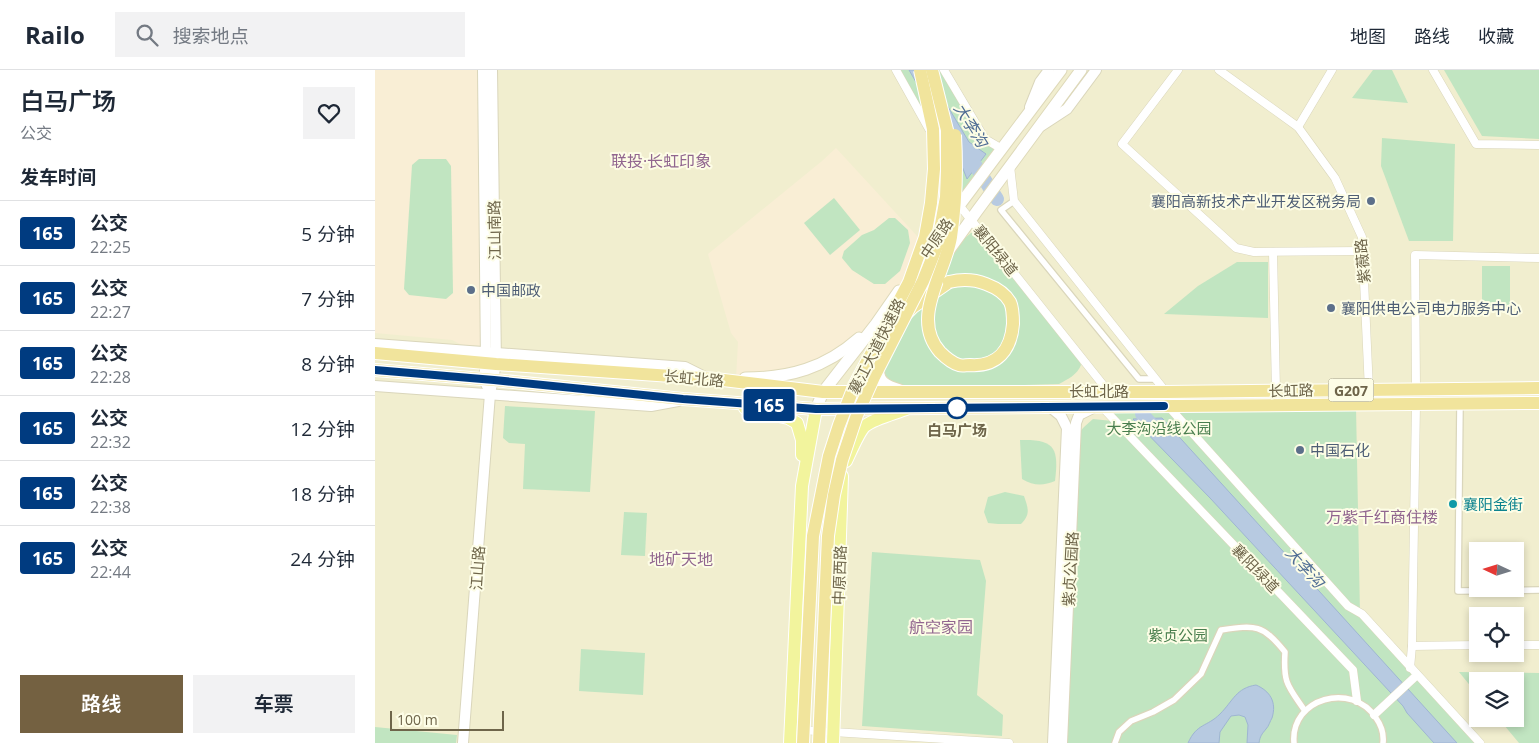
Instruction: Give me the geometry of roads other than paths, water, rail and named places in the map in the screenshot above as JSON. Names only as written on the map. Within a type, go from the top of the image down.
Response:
[{"type":"highway","name":"襄江大道快速路","points":[[803,743],[813,536],[829,456],[855,384],[909,282],[925,237],[931,203],[934,169],[933,129],[920,70]]},
{"type":"highway","name":"襄江大道快速路","points":[[819,743],[828,536],[834,495],[842,460],[857,415],[874,377],[923,281],[937,246],[946,198],[947,130],[932,70]]},
{"type":"highway","points":[[889,334],[913,307],[949,282],[969,279],[990,285],[1000,291],[1010,302],[1013,316],[1012,333],[1008,348],[1000,356],[989,363],[977,366],[959,365],[943,356],[935,347],[930,336],[928,323],[929,309],[951,240],[957,160],[954,125],[946,88],[939,70]]},
{"type":"highway","name":"长虹北路","points":[[375,353],[491,358],[712,379],[823,392],[1165,392]]},
{"type":"highway","name":"长虹北路","points":[[375,370],[489,379],[683,399],[816,409],[1166,406]]},
{"type":"highway","name":"长虹路","points":[[1165,392],[1539,388]]},
{"type":"highway","name":"长虹路","points":[[1166,406],[1539,403]]},
{"type":"main road","name":"中原路","points":[[816,409],[823,392],[876,324],[961,202],[1061,70]]},
{"type":"main road","name":"中原路","points":[[855,409],[889,334],[1081,70]]},
{"type":"main road","points":[[712,379],[790,375],[820,364],[852,345],[876,324]]},
{"type":"main road","points":[[889,334],[878,370],[879,377],[885,386],[904,392]]},
{"type":"main road","points":[[719,401],[788,418],[797,423],[802,440],[803,486],[790,743]]},
{"type":"main road","points":[[803,486],[816,409]]},
{"type":"main road","name":"中原西路","points":[[833,738],[842,473],[855,409]]},
{"type":"main road","points":[[842,473],[851,450],[865,426],[881,418],[909,409]]},
{"type":"street","name":"江山南路","points":[[483,70],[491,358]]},
{"type":"street","name":"江山南路","points":[[490,394],[492,70]]},
{"type":"street","points":[[895,70],[956,175],[961,202]]},
{"type":"street","points":[[944,70],[985,139],[1002,149]]},
{"type":"street","points":[[1027,115],[1040,82],[1049,70]]},
{"type":"street","points":[[1038,128],[1067,109],[1096,70]]},
{"type":"street","points":[[1178,70],[1121,144],[1236,248],[1254,252],[1363,251]]},
{"type":"street","name":"紫薇路","points":[[1219,70],[1298,127],[1335,178],[1362,237],[1369,390]]},
{"type":"street","points":[[1298,127],[1332,70]]},
{"type":"street","points":[[1433,70],[1476,144],[1539,145]]},
{"type":"street","points":[[1010,166],[1014,201],[1165,392]]},
{"type":"street","points":[[1014,201],[1001,210],[1139,379],[1155,379]]},
{"type":"street","name":"襄阳绿道","points":[[961,202],[974,215],[1110,391]]},
{"type":"street","points":[[1273,252],[1276,391]]},
{"type":"street","points":[[1416,389],[1415,255],[1539,258]]},
{"type":"street","points":[[375,344],[491,358]]},
{"type":"street","points":[[375,386],[651,406],[683,399]]},
{"type":"street","name":"江山路","points":[[463,743],[490,394]]},
{"type":"street","points":[[1410,668],[1416,404]]},
{"type":"street","points":[[1460,404],[1458,590],[1539,590]]},
{"type":"street","name":"襄阳绿道","points":[[1103,406],[1353,670],[1357,701]]},
{"type":"street","name":"紫贞公园路","points":[[1062,743],[1076,423],[1079,415],[1103,406]]},
{"type":"street","points":[[1166,406],[1348,606],[1362,614],[1416,676],[1480,743]]},
{"type":"street","name":"紫贞公园路","points":[[1050,407],[1061,416],[1067,428],[1053,743]]},
{"type":"street","points":[[1115,743],[1119,732],[1131,721],[1153,712],[1174,700],[1201,674],[1221,630],[1243,627],[1264,630],[1274,639],[1285,652],[1284,669],[1286,684],[1305,711]]},
{"type":"street","points":[[1524,645],[1539,644]]},
{"type":"street","points":[[1412,646],[1469,645]]},
{"type":"street","points":[[1374,715],[1416,676]]},
{"type":"street","points":[[1294,743],[1293,738],[1297,724],[1305,711],[1317,702],[1331,697],[1346,697],[1357,701],[1372,712],[1380,724],[1383,743]]},
{"type":"street","points":[[791,730],[833,738],[1009,743]]},
{"type":"water","points":[[909,70],[926,70],[969,142],[986,154],[967,179],[956,151]]},
{"type":"water","points":[[1162,418],[1457,743],[1434,743],[1403,706],[1210,498],[1133,419]]},
{"type":"water","points":[[1256,685],[1269,694],[1274,707],[1272,718],[1261,735],[1259,743],[1247,743],[1248,725],[1245,717],[1239,715],[1231,716],[1220,732],[1219,743],[1188,743],[1199,728],[1220,714],[1239,692]]},
{"type":"waterway","name":"大李沟","points":[[966,151],[997,199]]},
{"type":"waterway","name":"大李沟","points":[[1142,414],[1158,432]]},
{"type":"place","name":"襄阳高新技术产业开发区税务局","points":[[1371,201]]},
{"type":"place","name":"中国邮政","points":[[471,290]]},
{"type":"place","name":"襄阳供电公司电力服务中心","points":[[1331,308]]},
{"type":"place","name":"白马广场","points":[[957,408]]},
{"type":"place","name":"中国石化","points":[[1300,450]]},
{"type":"place","name":"襄阳金街","points":[[1453,504]]},
{"type":"district","name":"联投·长虹印象","points":[[661,161]]},
{"type":"district","name":"万紫千红商住楼","points":[[1382,517]]},
{"type":"district","name":"地矿天地","points":[[681,559]]},
{"type":"district","name":"航空家园","points":[[941,627]]},
{"type":"park label","name":"大李沟沿线公园","points":[[1159,428]]},
{"type":"park label","name":"紫贞公园","points":[[1178,635]]}]
